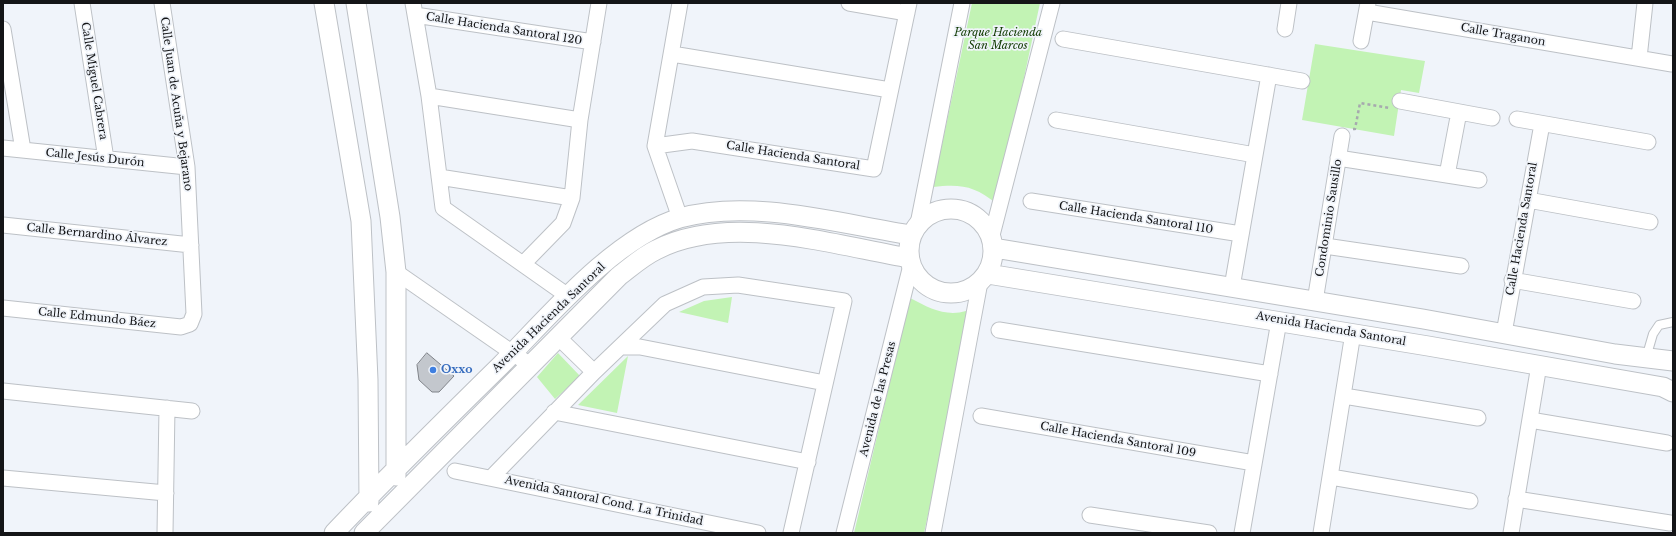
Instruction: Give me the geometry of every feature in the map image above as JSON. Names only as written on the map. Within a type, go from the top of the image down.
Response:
[{"type":"street","name":"Calle Miguel Cabrera","points":[[82,3],[106,159]]},
{"type":"street","name":"Calle Juan de Acuña y Bejarano","points":[[162,3],[186,167],[194,314],[190,324]]},
{"type":"street","points":[[324,3],[361,221],[368,380],[369,496],[367,530]]},
{"type":"street","points":[[356,3],[390,217],[396,272],[396,499]]},
{"type":"street","name":"Calle Hacienda Santoral 120","points":[[523,264],[563,223],[572,198],[580,120],[599,3]]},
{"type":"street","points":[[680,3],[655,146],[680,218]]},
{"type":"street","name":"Calle Hacienda Santoral","points":[[655,146],[692,141],[874,169],[908,8],[849,3]]},
{"type":"street","points":[[962,3],[915,230],[910,262],[920,279],[933,289],[950,293],[966,291],[984,278]]},
{"type":"street","points":[[933,533],[984,278],[994,257],[993,242],[1052,3]]},
{"type":"street","points":[[1285,29],[1289,3]]},
{"type":"street","points":[[1639,58],[1645,3]]},
{"type":"street","points":[[1362,41],[1367,7]]},
{"type":"street","name":"Calle Traganon","points":[[1367,7],[1672,64]]},
{"type":"street","name":"Calle Hacienda Santoral 120","points":[[568,296],[442,208],[429,96],[414,9],[593,42]]},
{"type":"street","points":[[3,29],[23,150]]},
{"type":"street","points":[[1063,39],[1302,81]]},
{"type":"street","points":[[672,54],[890,90]]},
{"type":"street","points":[[1232,287],[1269,75]]},
{"type":"street","points":[[429,96],[580,120]]},
{"type":"street","points":[[1400,101],[1492,118]]},
{"type":"street","points":[[1447,175],[1459,112]]},
{"type":"street","points":[[1517,119],[1648,142]]},
{"type":"street","points":[[1056,120],[1255,155]]},
{"type":"street","name":"Calle Hacienda Santoral","points":[[1504,333],[1512,280],[1542,124]]},
{"type":"street","name":"Condominio Sausillo","points":[[1315,301],[1342,136]]},
{"type":"street","name":"Calle Jesús Durón","points":[[3,148],[186,167]]},
{"type":"street","points":[[1338,158],[1479,180]]},
{"type":"street","points":[[439,177],[572,198]]},
{"type":"street","points":[[1528,200],[1650,222]]},
{"type":"street","name":"Calle Hacienda Santoral 110","points":[[1032,201],[1241,234]]},
{"type":"street","points":[[915,230],[929,214],[943,209],[958,208],[972,213],[984,223],[993,242]]},
{"type":"street","name":"Avenida Hacienda Santoral","points":[[334,533],[568,296],[620,250],[658,227],[680,218],[716,213],[776,212],[915,230]]},
{"type":"street","name":"Calle Bernardino Álvarez","points":[[3,225],[191,245]]},
{"type":"street","name":"Avenida Hacienda Santoral","points":[[367,530],[396,499],[619,276],[656,250],[691,237],[744,231],[795,238],[910,262]]},
{"type":"street","points":[[993,242],[1137,271],[1646,358],[1673,361]]},
{"type":"street","points":[[1325,246],[1461,266]]},
{"type":"street","name":"Avenida de las Presas","points":[[844,533],[910,262]]},
{"type":"street","points":[[1134,296],[1137,271]]},
{"type":"street","points":[[396,272],[530,365]]},
{"type":"street","name":"Avenida Hacienda Santoral","points":[[984,278],[1134,296],[1539,365],[1662,387],[1673,392]]},
{"type":"street","points":[[1512,280],[1633,301]]},
{"type":"street","name":"Avenida Santoral Cond. La Trinidad","points":[[491,478],[554,412],[665,304],[703,287],[738,285],[844,301],[791,533]]},
{"type":"street","name":"Calle Edmundo Báez","points":[[3,308],[181,327],[190,324]]},
{"type":"street","points":[[1242,533],[1279,320]]},
{"type":"street","points":[[1446,349],[1447,324]]},
{"type":"street","points":[[999,330],[1270,374]]},
{"type":"street","points":[[1321,533],[1353,333]]},
{"type":"street","points":[[558,337],[594,372]]},
{"type":"street","points":[[620,347],[640,347],[825,383]]},
{"type":"street","points":[[1511,533],[1539,365]]},
{"type":"street","points":[[3,391],[192,410]]},
{"type":"street","points":[[1344,396],[1478,418]]},
{"type":"street","points":[[165,533],[167,408]]},
{"type":"street","points":[[554,412],[808,462]]},
{"type":"street","name":"Calle Hacienda Santoral 109","points":[[981,416],[1254,463]]},
{"type":"street","points":[[1530,420],[1667,443]]},
{"type":"street","points":[[455,470],[491,478]]},
{"type":"street","points":[[1330,477],[1470,501]]},
{"type":"street","points":[[3,478],[166,493]]},
{"type":"street","name":"Avenida Santoral Cond. La Trinidad","points":[[491,478],[758,533]]},
{"type":"street","points":[[1516,499],[1670,522]]},
{"type":"street","points":[[1090,515],[1209,533]]},
{"type":"lane","points":[[1646,358],[1653,334],[1659,325],[1673,322]]},
{"type":"path","points":[[1342,136],[1344,127],[1355,129],[1360,104],[1398,110],[1400,101]]},
{"type":"green space","name":"Parque Hacienda San Marcos","points":[[972,3],[1040,3],[997,204],[981,193],[960,186],[933,187]]},
{"type":"green space","points":[[1315,44],[1425,61],[1419,93],[1401,90],[1394,136],[1302,120]]},
{"type":"green space","points":[[732,297],[728,323],[679,312],[704,301]]},
{"type":"green space","points":[[910,298],[924,305],[945,312],[959,313],[966,311],[972,315],[924,533],[854,533]]},
{"type":"green space","points":[[558,353],[580,376],[555,399],[537,377]]},
{"type":"green space","points":[[628,356],[617,413],[578,405]]},
{"type":"building","name":"Oxxo","points":[[427,353],[454,376],[439,392],[432,392],[419,380],[417,365]]},
{"type":"place","name":"Oxxo","points":[[433,370]]}]
